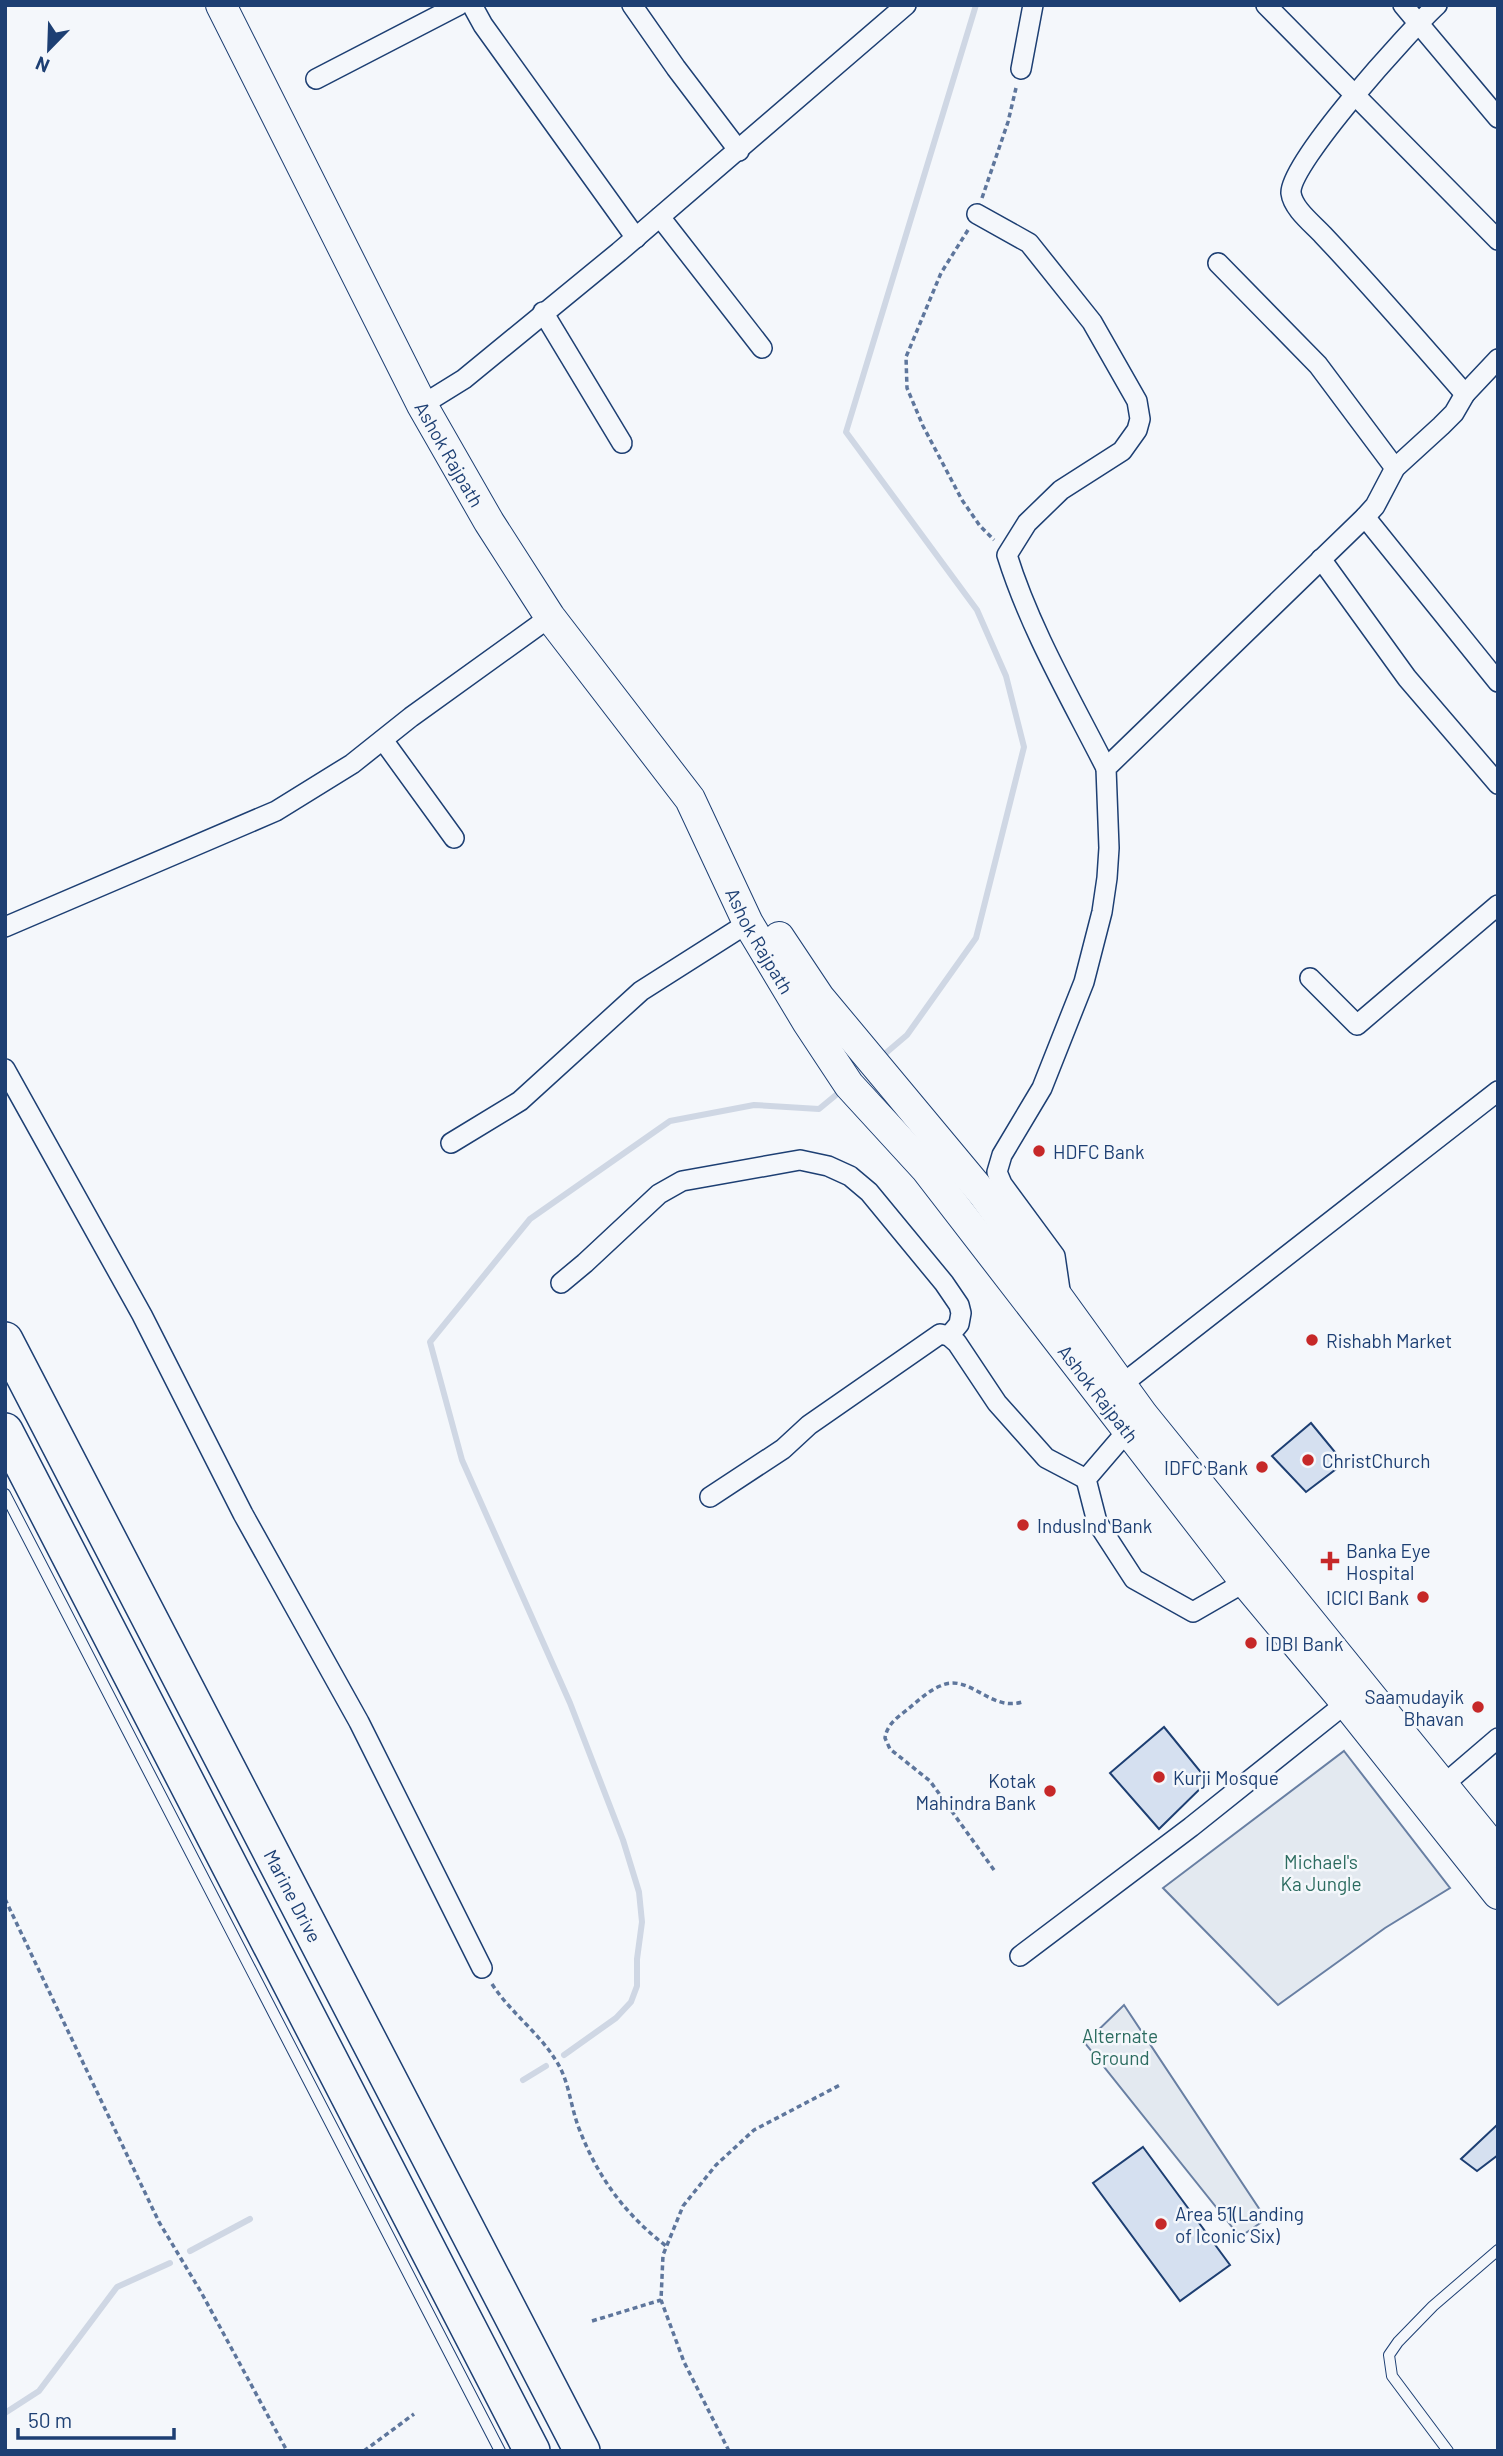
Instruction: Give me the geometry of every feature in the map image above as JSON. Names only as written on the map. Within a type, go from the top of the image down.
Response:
[{"type":"highway","name":"Marine Drive","points":[[5,1340],[582,2451]]},
{"type":"highway","points":[[5,1431],[532,2451]]},
{"type":"main road","name":"Ashok Rajpath","points":[[221,5],[422,405],[489,522],[551,617],[690,799],[748,923],[813,1010],[938,1161],[1110,1383]]},
{"type":"main road","name":"Ashok Rajpath","points":[[726,875],[762,912],[813,1010]]},
{"type":"main road","name":"Ashok Rajpath","points":[[938,1161],[984,1195],[1061,1303],[1135,1422],[1433,1793],[1498,1894]]},
{"type":"main road","name":"Ashok Rajpath","points":[[1176,1474],[1245,1582],[1356,1696]]},
{"type":"main road","name":"Ashok Rajpath","points":[[1433,1793],[1498,1853]]},
{"type":"street","points":[[316,79],[459,5]]},
{"type":"street","points":[[471,5],[562,137],[636,237]]},
{"type":"street","points":[[632,5],[739,151]]},
{"type":"street","points":[[422,405],[464,379],[636,237],[906,5]]},
{"type":"street","points":[[1021,69],[1032,5]]},
{"type":"street","points":[[1266,5],[1498,240]]},
{"type":"street","points":[[1402,5],[1498,118]]},
{"type":"street","points":[[1437,5],[1355,96],[1300,166],[1293,179],[1291,194],[1298,208],[1364,278],[1465,394]]},
{"type":"street","points":[[977,214],[1029,243],[1092,322],[1137,401],[1140,419],[1137,430],[1122,451],[1061,490],[1027,523],[1007,555],[1015,582],[1106,768],[1107,878],[1102,912],[1084,982],[1042,1088],[1002,1155],[997,1171],[1002,1184],[1055,1256],[1061,1303]]},
{"type":"street","points":[[660,217],[762,348]]},
{"type":"street","points":[[1218,263],[1318,365],[1395,468]]},
{"type":"street","points":[[543,312],[622,443]]},
{"type":"street","points":[[1106,768],[1364,517],[1384,492],[1388,477],[1395,468],[1441,426],[1465,394],[1498,359]]},
{"type":"street","points":[[1364,517],[1498,682]]},
{"type":"street","points":[[1321,559],[1407,678],[1498,784]]},
{"type":"street","points":[[5,928],[276,811],[352,764],[551,617]]},
{"type":"street","points":[[383,740],[454,838]]},
{"type":"street","points":[[1310,978],[1357,1025],[1498,905]]},
{"type":"street","points":[[451,1143],[520,1101],[641,991],[748,923]]},
{"type":"street","points":[[5,1069],[142,1315],[243,1514],[359,1722],[482,1968]]},
{"type":"street","points":[[1110,1383],[1498,1091]]},
{"type":"street","points":[[561,1283],[660,1194],[682,1181],[800,1160],[828,1166],[850,1176],[869,1192],[959,1305],[959,1324],[949,1336]]},
{"type":"street","points":[[710,1497],[783,1449],[809,1425],[940,1335],[949,1336],[957,1343],[997,1404],[1046,1458],[1086,1479],[1097,1522],[1134,1579],[1193,1612],[1245,1582]]},
{"type":"street","points":[[1086,1479],[1135,1422]]},
{"type":"street","points":[[1020,1956],[1191,1827],[1356,1696]]},
{"type":"street","points":[[1433,1793],[1498,1738]]},
{"type":"lane","points":[[5,1494],[500,2451]]},
{"type":"lane","points":[[1448,2451],[1392,2376],[1390,2355],[1398,2342],[1433,2306],[1498,2250]]},
{"type":"path","points":[[1007,555],[962,500],[923,426],[907,388],[905,358],[941,273],[977,214],[1008,122],[1021,69]]},
{"type":"path","points":[[994,1870],[930,1781],[890,1749],[885,1738],[886,1731],[890,1724],[917,1701],[940,1686],[950,1683],[960,1683],[1001,1704],[1013,1705],[1022,1702]]},
{"type":"path","points":[[5,1899],[159,2222],[201,2292],[287,2451]]},
{"type":"path","points":[[482,1968],[498,1993],[556,2060],[567,2084],[579,2129],[601,2175],[639,2225],[667,2246]]},
{"type":"path","points":[[729,2451],[684,2362],[660,2300],[663,2255],[684,2206],[716,2165],[754,2130],[840,2085]]},
{"type":"path","points":[[592,2321],[660,2300]]},
{"type":"path","points":[[364,2451],[414,2414]]},
{"type":"green space","name":"Michael's Ka Jungle","points":[[1344,1751],[1450,1888],[1385,1928],[1278,2005],[1163,1888]]},
{"type":"green space","name":"Alternate Ground","points":[[1124,2005],[1266,2219],[1240,2237],[1085,2043]]},
{"type":"building","name":"ChristChurch","points":[[1311,1423],[1344,1463],[1306,1492],[1272,1456]]},
{"type":"building","name":"Kurji Mosque","points":[[1164,1727],[1208,1781],[1159,1829],[1110,1773]]},
{"type":"building","points":[[1498,2124],[1498,2155],[1477,2171],[1461,2159]]},
{"type":"building","name":"Area 51(Landing of Iconic Six)","points":[[1143,2147],[1230,2265],[1180,2301],[1093,2183]]},
{"type":"waterway","points":[[880,1058],[907,1035],[976,938],[1024,747],[1006,676],[977,610],[846,432],[976,5]]},
{"type":"waterway","points":[[564,2055],[616,2018],[631,2002],[637,1986],[637,1959],[642,1922],[639,1892],[623,1840],[570,1703],[462,1460],[430,1342],[530,1219],[670,1121],[754,1105],[819,1109],[842,1090]]},
{"type":"waterway","points":[[523,2080],[546,2066]]},
{"type":"waterway","points":[[190,2251],[250,2219]]},
{"type":"waterway","points":[[5,2413],[39,2391],[117,2287],[170,2263]]},
{"type":"place","name":"HDFC Bank","points":[[1039,1151]]},
{"type":"place","name":"Rishabh Market","points":[[1312,1340]]},
{"type":"place","name":"ChristChurch","points":[[1308,1460]]},
{"type":"place","name":"IDFC Bank","points":[[1262,1467]]},
{"type":"place","name":"IndusInd Bank","points":[[1023,1525]]},
{"type":"place","name":"Banka Eye Hospital","points":[[1330,1561]]},
{"type":"place","name":"ICICI Bank","points":[[1423,1597]]},
{"type":"place","name":"IDBI Bank","points":[[1251,1643]]},
{"type":"place","name":"Saamudayik Bhavan","points":[[1478,1707]]},
{"type":"place","name":"Kurji Mosque","points":[[1159,1777]]},
{"type":"place","name":"Kotak Mahindra Bank","points":[[1050,1791]]},
{"type":"place","name":"Area 51(Landing of Iconic Six)","points":[[1161,2224]]}]
